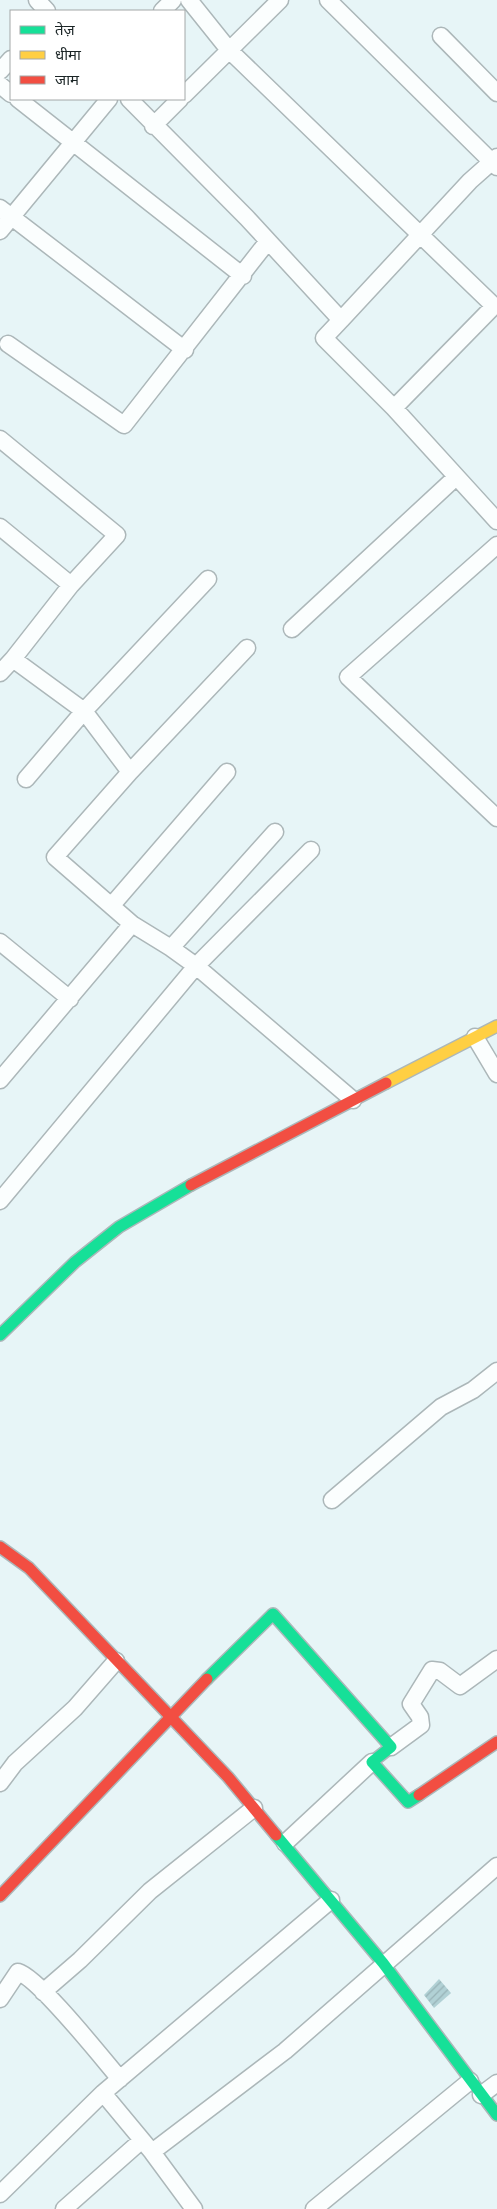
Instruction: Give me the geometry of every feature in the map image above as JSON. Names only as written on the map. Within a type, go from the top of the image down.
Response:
[{"type":"street","points":[[37,0],[46,10]]},
{"type":"street","points":[[163,10],[173,0]]},
{"type":"street","points":[[188,0],[229,50],[494,306],[394,408]]},
{"type":"street","points":[[185,94],[280,0]]},
{"type":"street","points":[[328,0],[495,162],[470,181],[421,236],[324,338],[394,408],[497,521]]},
{"type":"street","points":[[441,36],[497,93]]},
{"type":"street","points":[[0,72],[10,60]]},
{"type":"street","points":[[0,85],[10,93]]},
{"type":"street","points":[[19,100],[242,276]]},
{"type":"street","points":[[0,231],[6,212],[73,142],[108,100]]},
{"type":"street","points":[[130,100],[153,126],[268,241],[341,320]]},
{"type":"street","points":[[153,126],[179,100]]},
{"type":"street","points":[[6,212],[185,350]]},
{"type":"street","points":[[3,346],[124,425],[185,350],[268,241]]},
{"type":"street","points":[[0,439],[117,535],[71,585],[0,673]]},
{"type":"street","points":[[292,629],[456,477]]},
{"type":"street","points":[[0,527],[71,585]]},
{"type":"street","points":[[497,544],[348,676],[497,818]]},
{"type":"street","points":[[26,779],[84,712],[208,578]]},
{"type":"street","points":[[247,648],[130,772],[55,857],[132,924],[196,966],[353,1100]]},
{"type":"street","points":[[13,659],[84,712],[130,772]]},
{"type":"street","points":[[112,905],[227,772]]},
{"type":"street","points":[[171,948],[274,832]]},
{"type":"street","points":[[0,1200],[196,966],[310,850]]},
{"type":"street","points":[[3,1070],[70,999],[132,924]]},
{"type":"street","points":[[0,942],[70,999]]},
{"type":"street","points":[[0,1335],[75,1262],[119,1227],[199,1180],[497,1026]]},
{"type":"street","points":[[475,1037],[497,1074]]},
{"type":"street","points":[[332,1500],[441,1407],[494,1379]]},
{"type":"street","points":[[0,1547],[29,1568],[116,1661],[171,1714],[228,1777],[383,1963],[497,2115]]},
{"type":"street","points":[[0,1896],[171,1714],[273,1614],[392,1747]]},
{"type":"street","points":[[284,1843],[372,1762],[421,1725],[420,1717],[411,1704],[432,1670],[440,1671],[460,1686],[497,1659]]},
{"type":"street","points":[[0,1783],[15,1763],[75,1708],[116,1661]]},
{"type":"street","points":[[372,1762],[408,1802],[497,1742]]},
{"type":"street","points":[[43,1992],[80,1960],[150,1892],[254,1808]]},
{"type":"street","points":[[64,2209],[147,2146],[285,2051],[383,1963],[497,1866]]},
{"type":"street","points":[[0,2194],[104,2093],[331,1900]]},
{"type":"street","points":[[0,1999],[18,1972],[26,1974],[120,2079]]},
{"type":"street","points":[[314,2209],[470,2081]]},
{"type":"street","points":[[481,2095],[497,2083]]},
{"type":"street","points":[[104,2093],[194,2209]]},
{"type":"building","points":[[439,1979],[451,1993],[434,2008],[424,1995]]},
{"type":"traffic: fast","points":[[0,1335],[75,1262],[119,1227],[191,1185]]},
{"type":"traffic: fast","points":[[207,1679],[273,1614],[391,1747],[372,1762],[408,1802],[419,1795]]},
{"type":"traffic: fast","points":[[276,1835],[383,1963],[497,2115]]},
{"type":"traffic: slow","points":[[386,1083],[497,1026]]},
{"type":"traffic: jam","points":[[191,1185],[386,1083]]},
{"type":"traffic: jam","points":[[0,1547],[29,1568],[228,1777],[276,1835]]},
{"type":"traffic: jam","points":[[0,1896],[207,1679]]},
{"type":"traffic: jam","points":[[419,1795],[497,1742]]}]
